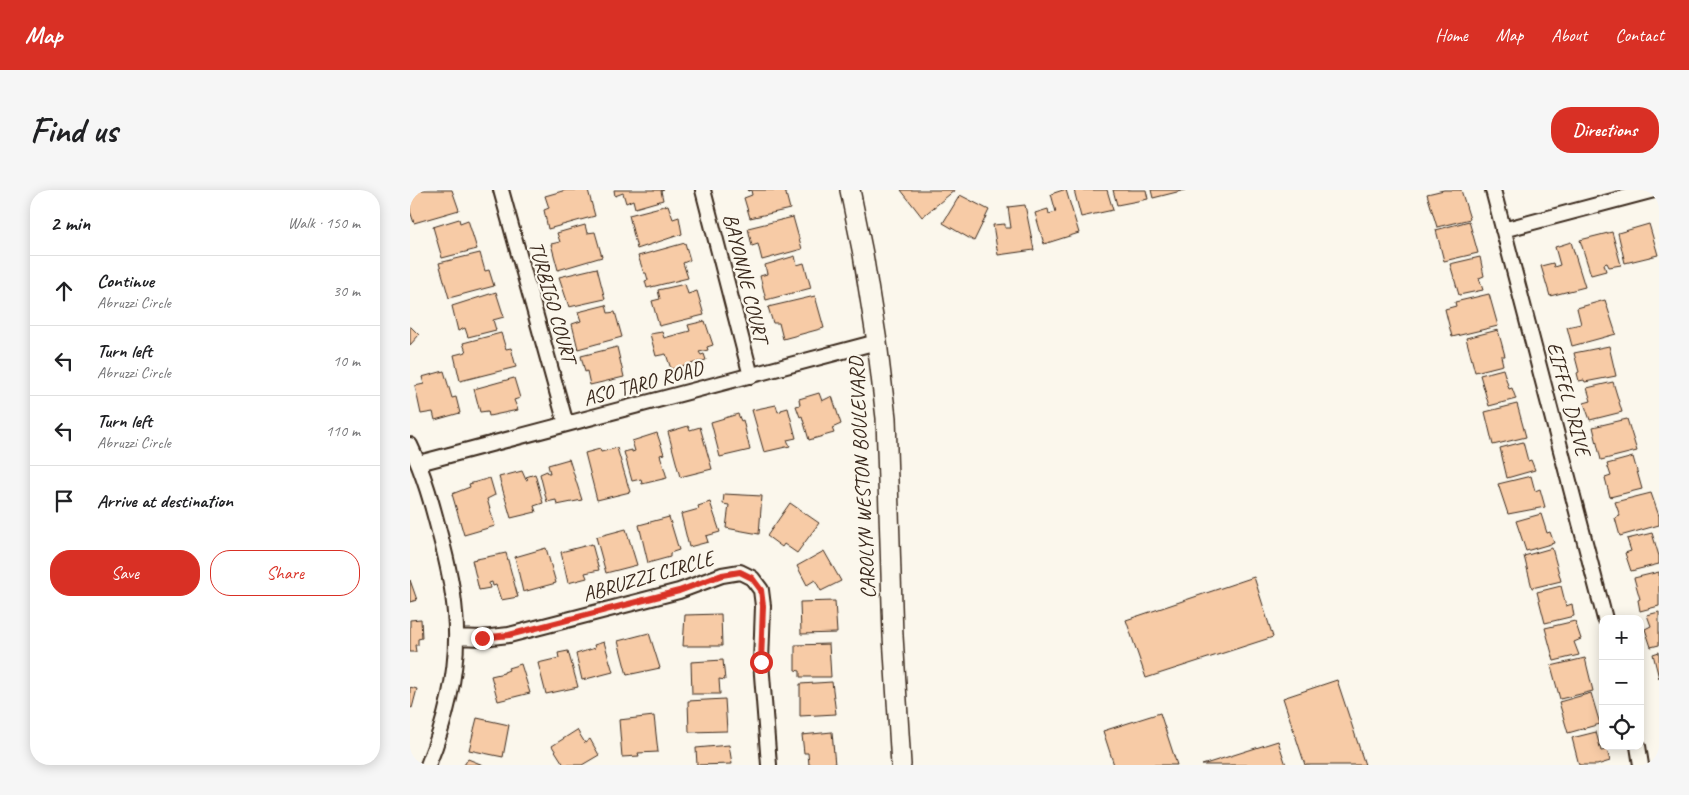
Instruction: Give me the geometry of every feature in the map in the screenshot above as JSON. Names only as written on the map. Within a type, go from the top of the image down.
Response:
[{"type":"street","name":"TURBIGO COURT","points":[[501,190],[566,424]]},
{"type":"street","name":"BAYONNE COURT","points":[[703,190],[750,376]]},
{"type":"street","name":"CAROLYN WESTON BOULEVARD","points":[[850,190],[863,254],[877,342],[886,418],[893,636],[901,765]]},
{"type":"street","name":"EIFFEL DRIVE","points":[[1493,190],[1604,615]]},
{"type":"street","points":[[1503,230],[1654,190]]},
{"type":"street","name":"ASO TARO ROAD","points":[[419,463],[877,342]]},
{"type":"street","points":[[410,445],[431,496],[450,576],[455,614],[456,636],[453,672],[446,710],[428,765]]},
{"type":"street","name":"ABRUZZI CIRCLE","points":[[456,636],[482,638],[509,635],[679,591],[722,575],[740,572],[752,578],[761,590],[763,606],[761,662],[769,765]]},
{"type":"street","points":[[1639,750],[1642,765]]},
{"type":"building","points":[[412,190],[452,190],[459,210],[414,223],[410,211]]},
{"type":"building","points":[[566,190],[588,190],[595,216],[548,229],[544,210],[549,208],[545,196]]},
{"type":"building","points":[[614,190],[664,190],[661,191],[663,200],[635,208],[633,200],[626,203],[623,193],[615,196]]},
{"type":"building","points":[[751,190],[785,190],[790,209],[750,218],[744,198],[752,195]]},
{"type":"building","points":[[901,190],[955,190],[922,217]]},
{"type":"building","points":[[1066,190],[1079,233],[1044,244],[1035,213],[1048,209],[1049,214],[1056,212],[1051,194]]},
{"type":"building","points":[[1074,190],[1107,190],[1113,210],[1081,217]]},
{"type":"building","points":[[1113,190],[1146,190],[1148,199],[1117,205]]},
{"type":"building","points":[[1151,190],[1185,190],[1153,198]]},
{"type":"building","points":[[1444,190],[1461,190],[1470,219],[1437,227],[1427,194]]},
{"type":"building","points":[[960,195],[989,210],[974,241],[943,223]]},
{"type":"building","points":[[668,205],[673,219],[679,217],[682,234],[637,249],[629,215]]},
{"type":"building","points":[[1025,205],[1034,250],[998,255],[993,225],[1005,224],[1005,228],[1011,228],[1008,207]]},
{"type":"building","points":[[793,217],[802,249],[762,260],[758,244],[752,246],[748,228]]},
{"type":"building","points":[[459,219],[460,223],[468,220],[477,249],[442,258],[433,227]]},
{"type":"building","points":[[1469,221],[1478,253],[1444,261],[1436,230]]},
{"type":"building","points":[[1649,224],[1658,255],[1625,263],[1618,233]]},
{"type":"building","points":[[585,225],[587,233],[595,232],[602,257],[558,270],[551,244],[560,242],[557,233]]},
{"type":"building","points":[[1612,232],[1621,265],[1609,267],[1607,263],[1604,264],[1606,271],[1591,275],[1580,240]]},
{"type":"building","points":[[1571,242],[1585,287],[1550,296],[1541,266],[1553,263],[1554,267],[1560,265],[1555,247]]},
{"type":"building","points":[[685,243],[690,260],[683,263],[688,278],[647,288],[645,281],[648,280],[638,256]]},
{"type":"building","points":[[480,253],[485,271],[489,270],[494,286],[449,298],[439,263]]},
{"type":"building","points":[[795,256],[797,265],[804,263],[811,288],[766,300],[760,276],[767,274],[765,265]]},
{"type":"building","points":[[1480,257],[1484,276],[1479,278],[1483,290],[1459,295],[1450,264]]},
{"type":"building","points":[[597,268],[605,299],[569,307],[559,277]]},
{"type":"building","points":[[685,284],[688,294],[697,291],[704,315],[659,326],[652,301],[660,299],[658,290]]},
{"type":"building","points":[[496,292],[504,317],[493,320],[496,330],[468,337],[465,328],[458,331],[452,306]]},
{"type":"building","points":[[1489,294],[1498,326],[1452,337],[1445,309],[1456,306],[1455,302]]},
{"type":"building","points":[[815,296],[824,328],[783,339],[779,323],[773,323],[768,307]]},
{"type":"building","points":[[1605,300],[1616,334],[1572,346],[1567,327],[1581,324],[1577,308]]},
{"type":"building","points":[[606,305],[608,313],[615,312],[622,337],[578,349],[572,324],[581,321],[578,312]]},
{"type":"building","points":[[705,321],[713,345],[707,347],[708,350],[699,352],[701,355],[704,354],[706,360],[671,369],[666,354],[656,356],[650,334],[662,332],[664,338],[690,331],[688,325]]},
{"type":"building","points":[[410,326],[419,335],[410,345]]},
{"type":"building","points":[[1498,330],[1505,356],[1501,356],[1503,365],[1475,372],[1466,338]]},
{"type":"building","points":[[501,333],[506,349],[511,348],[516,367],[460,381],[454,355],[466,352],[463,343]]},
{"type":"building","points":[[1609,346],[1616,376],[1585,382],[1584,380],[1579,381],[1577,373],[1579,372],[1574,353]]},
{"type":"building","points":[[617,347],[624,377],[590,385],[581,356]]},
{"type":"building","points":[[1503,369],[1509,389],[1512,388],[1516,399],[1489,406],[1480,375]]},
{"type":"building","points":[[444,371],[452,398],[456,397],[460,413],[435,420],[433,412],[421,414],[415,386],[424,384],[422,377]]},
{"type":"building","points":[[514,378],[520,398],[514,400],[518,410],[489,416],[488,411],[480,412],[474,389]]},
{"type":"building","points":[[1613,382],[1622,412],[1590,420],[1584,403],[1591,401],[1587,388]]},
{"type":"building","points":[[819,393],[822,401],[832,396],[841,424],[832,428],[834,433],[809,440],[802,416],[800,417],[796,406],[800,405],[799,399]]},
{"type":"building","points":[[1517,404],[1526,437],[1493,445],[1485,412]]},
{"type":"building","points":[[776,405],[778,412],[788,408],[796,438],[787,440],[790,446],[764,452],[752,410]]},
{"type":"building","points":[[738,414],[741,421],[743,420],[750,450],[720,457],[711,422]]},
{"type":"building","points":[[1627,419],[1637,451],[1601,460],[1593,427]]},
{"type":"building","points":[[688,426],[690,430],[700,427],[712,469],[680,477],[668,432]]},
{"type":"building","points":[[657,433],[664,454],[660,455],[667,478],[642,484],[641,479],[632,481],[624,452],[635,451],[632,441]]},
{"type":"building","points":[[1523,442],[1528,461],[1531,460],[1535,470],[1507,478],[1500,448]]},
{"type":"building","points":[[617,448],[630,492],[597,500],[585,453],[600,449],[601,452]]},
{"type":"building","points":[[1633,457],[1642,489],[1610,497],[1605,478],[1611,476],[1607,464]]},
{"type":"building","points":[[569,459],[582,500],[557,505],[556,500],[547,502],[540,474],[547,471],[550,473],[548,465]]},
{"type":"building","points":[[522,471],[526,480],[528,479],[526,477],[535,474],[543,503],[534,506],[536,512],[511,518],[499,477]]},
{"type":"building","points":[[1531,476],[1535,491],[1540,489],[1545,507],[1508,514],[1498,484]]},
{"type":"building","points":[[490,478],[495,495],[487,499],[495,526],[464,535],[452,494],[470,487],[469,484]]},
{"type":"building","points":[[1651,493],[1659,516],[1659,525],[1620,536],[1615,518],[1620,516],[1615,502]]},
{"type":"building","points":[[724,494],[762,496],[759,534],[726,528],[729,505],[723,504]]},
{"type":"building","points":[[710,502],[720,532],[706,536],[708,542],[689,547],[681,514],[699,509],[698,506]]},
{"type":"building","points":[[790,503],[819,523],[797,553],[784,544],[782,547],[767,536]]},
{"type":"building","points":[[1541,514],[1547,533],[1550,532],[1554,543],[1526,551],[1516,521]]},
{"type":"building","points":[[669,517],[679,550],[670,553],[670,557],[648,563],[639,525]]},
{"type":"building","points":[[626,529],[637,565],[606,573],[596,537]]},
{"type":"building","points":[[1652,533],[1659,556],[1659,564],[1631,571],[1625,553],[1631,551],[1627,539]]},
{"type":"building","points":[[592,544],[599,570],[585,573],[587,578],[568,583],[561,552]]},
{"type":"building","points":[[546,548],[556,583],[523,592],[515,557]]},
{"type":"building","points":[[1552,548],[1561,581],[1532,588],[1524,556]]},
{"type":"building","points":[[824,551],[841,581],[821,591],[815,580],[807,585],[797,566]]},
{"type":"building","points":[[506,553],[518,597],[501,600],[496,585],[493,586],[492,582],[489,583],[490,588],[479,590],[472,560]]},
{"type":"building","points":[[1659,572],[1659,606],[1640,611],[1638,600],[1640,599],[1634,578]]},
{"type":"building","points":[[1254,577],[1273,637],[1146,678],[1126,620]]},
{"type":"building","points":[[410,580],[417,600],[410,602]]},
{"type":"building","points":[[1561,586],[1566,606],[1572,604],[1574,616],[1545,623],[1537,592]]},
{"type":"building","points":[[835,601],[837,633],[801,634],[800,602]]},
{"type":"building","points":[[1659,612],[1659,645],[1651,647],[1645,629],[1651,626],[1647,615]]},
{"type":"building","points":[[721,614],[722,646],[683,646],[685,615]]},
{"type":"building","points":[[421,619],[422,638],[418,639],[418,645],[415,645],[416,652],[410,652],[410,620]]},
{"type":"building","points":[[1575,621],[1581,639],[1574,642],[1579,655],[1554,661],[1545,628]]},
{"type":"building","points":[[649,633],[660,668],[627,675],[618,641]]},
{"type":"building","points":[[604,642],[613,672],[582,680],[576,654],[595,648],[594,645]]},
{"type":"building","points":[[829,644],[831,677],[800,677],[800,671],[795,670],[795,645]]},
{"type":"building","points":[[568,651],[578,687],[546,694],[538,663],[559,658],[558,653]]},
{"type":"building","points":[[1659,652],[1659,678],[1653,654]]},
{"type":"building","points":[[1585,658],[1593,691],[1560,699],[1551,666]]},
{"type":"building","points":[[723,660],[725,680],[719,679],[720,694],[692,694],[691,662]]},
{"type":"building","points":[[521,664],[530,693],[498,701],[491,676],[504,673],[509,670],[508,668]]},
{"type":"building","points":[[1337,680],[1365,765],[1305,765],[1283,698]]},
{"type":"building","points":[[832,682],[836,714],[800,716],[800,684]]},
{"type":"building","points":[[410,687],[417,689],[412,708],[410,707]]},
{"type":"building","points":[[1591,693],[1599,724],[1568,733],[1559,702]]},
{"type":"building","points":[[725,699],[727,731],[689,732],[688,701]]},
{"type":"building","points":[[1160,713],[1177,765],[1114,765],[1103,731]]},
{"type":"building","points":[[654,716],[658,752],[638,753],[639,756],[622,757],[619,720]]},
{"type":"building","points":[[477,718],[509,725],[503,757],[469,750]]},
{"type":"building","points":[[577,730],[585,743],[590,739],[599,755],[582,765],[564,765],[552,746]]},
{"type":"building","points":[[832,732],[835,765],[809,765],[808,753],[804,753],[802,735]]},
{"type":"building","points":[[1596,732],[1599,750],[1607,750],[1610,761],[1597,765],[1579,765],[1572,738]]},
{"type":"building","points":[[1278,741],[1286,765],[1202,765]]},
{"type":"building","points":[[729,745],[732,764],[697,765],[696,748]]},
{"type":"building","points":[[468,759],[483,765],[464,765]]},
{"type":"route","points":[[482,638],[509,635],[679,591],[722,575],[740,572],[752,578],[761,590],[763,606],[761,662]]}]
